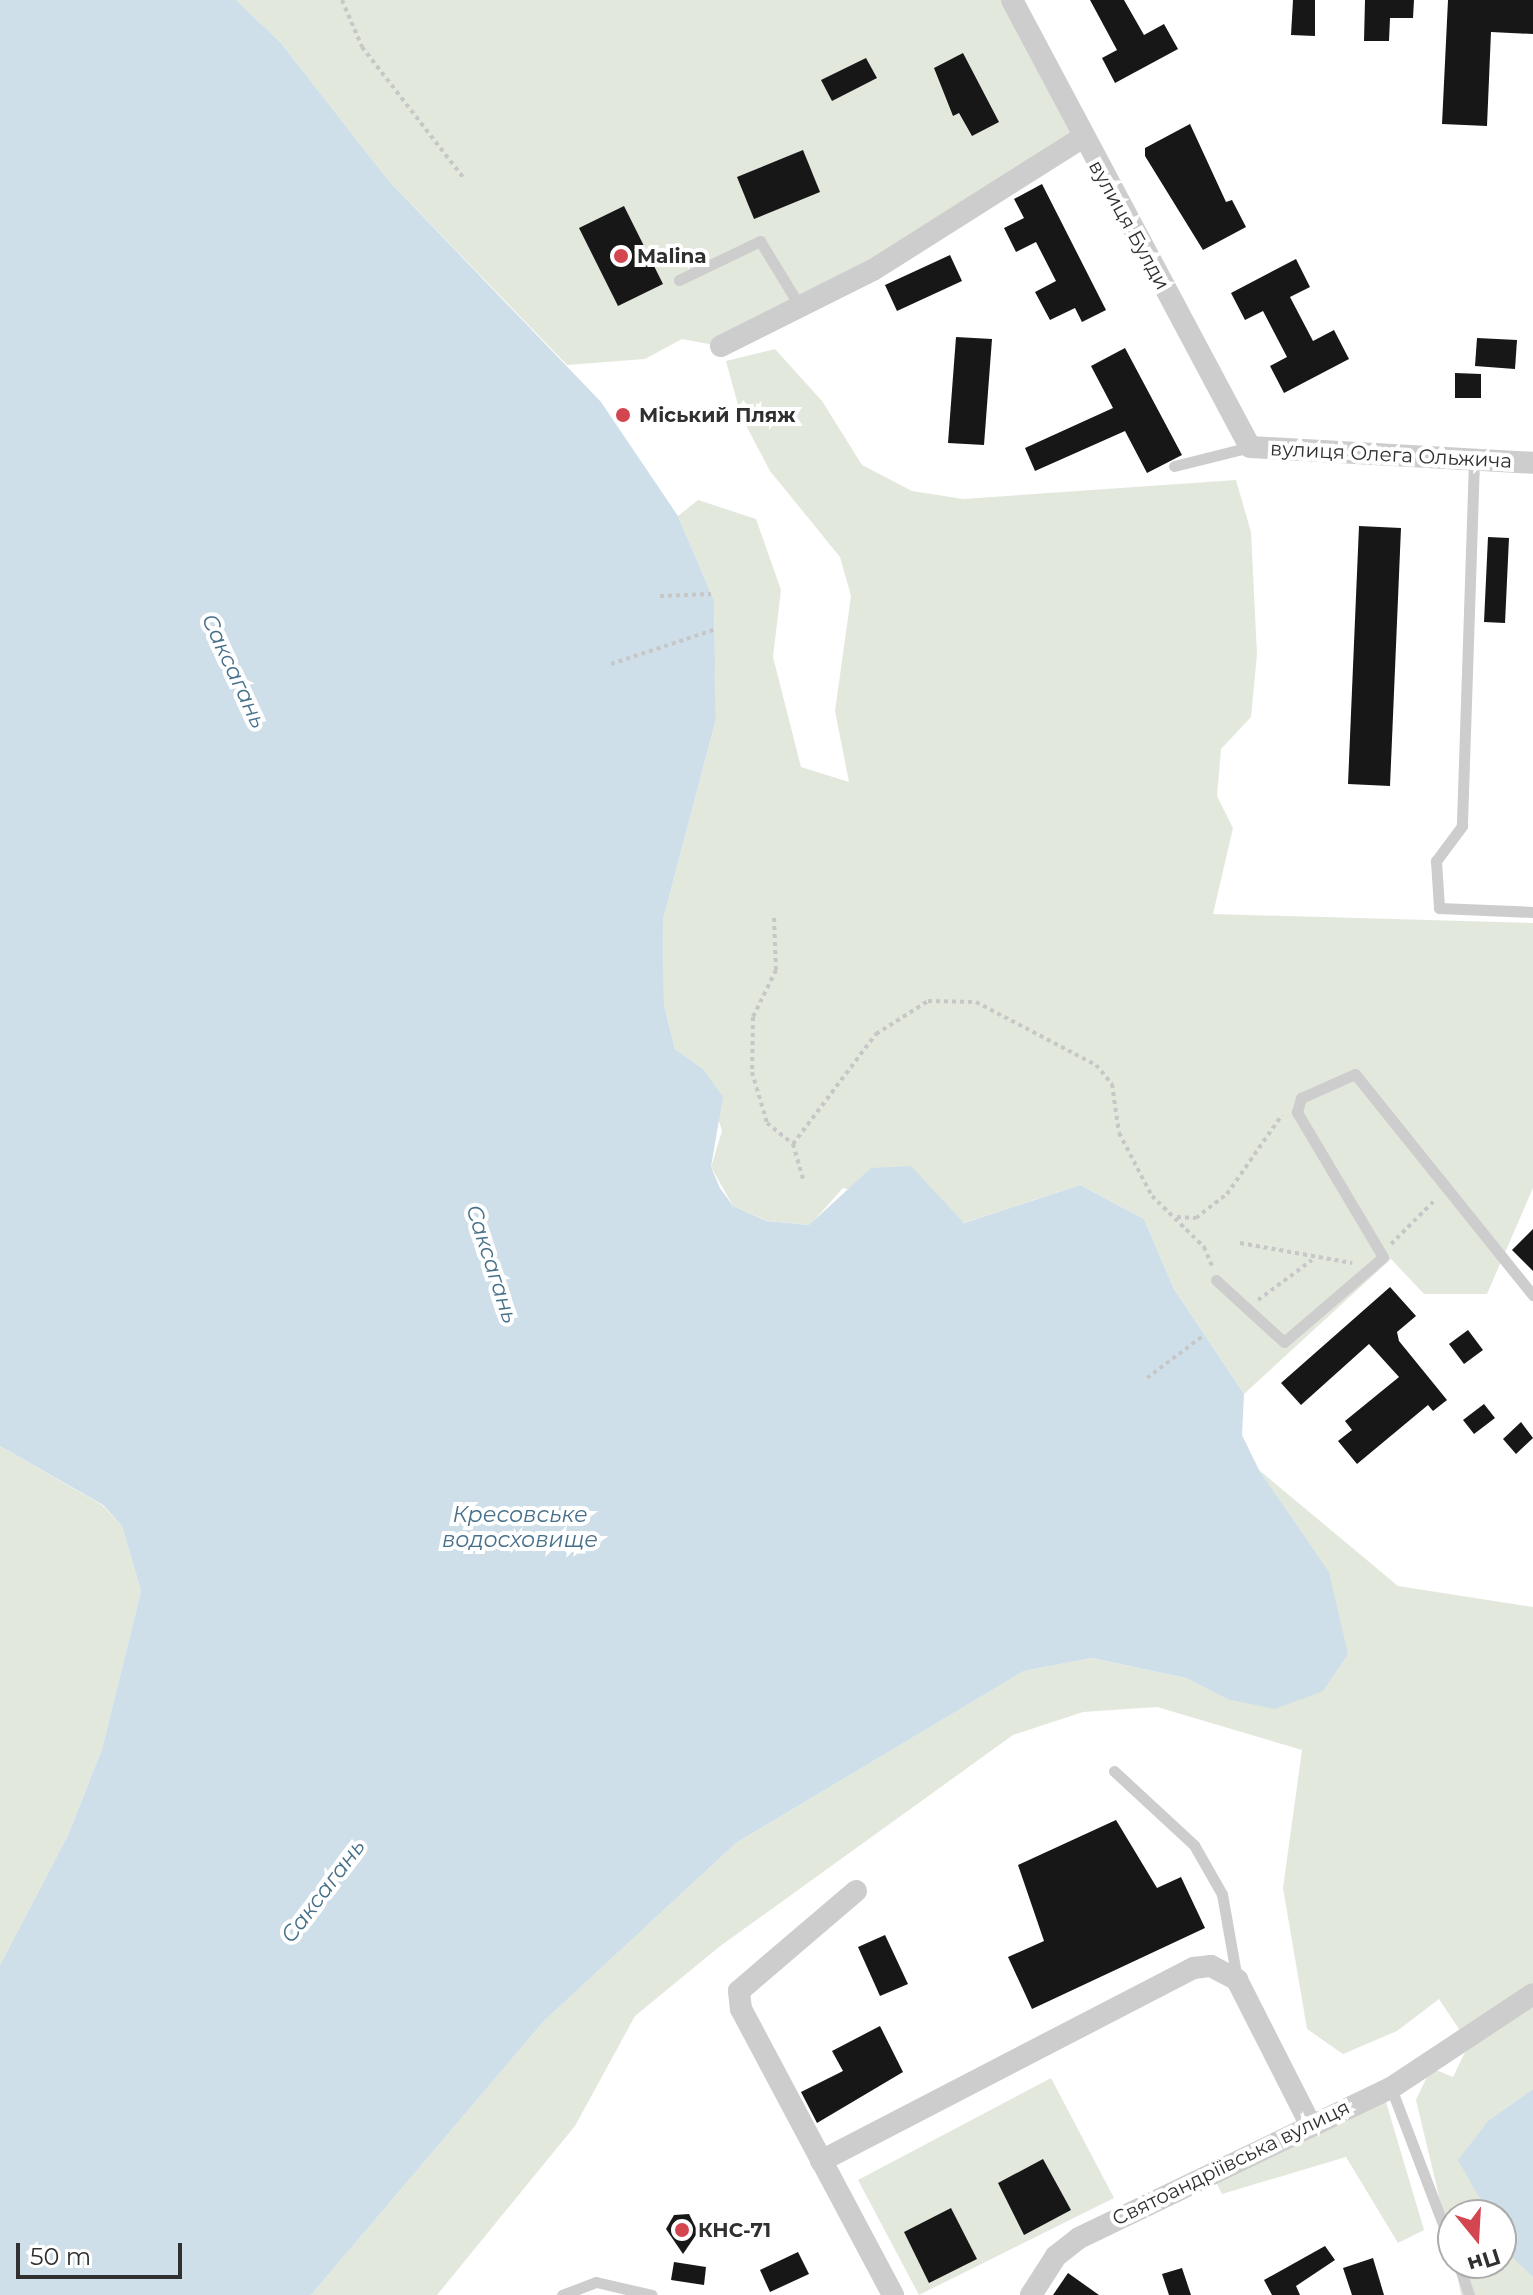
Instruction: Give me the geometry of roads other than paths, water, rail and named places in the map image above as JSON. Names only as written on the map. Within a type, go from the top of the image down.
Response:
[{"type":"street","name":"вулиця Булди","points":[[1012,0],[1082,138],[1250,447]]},
{"type":"street","points":[[721,346],[873,270],[1082,138]]},
{"type":"street","name":"вулиця Олега Ольжича","points":[[1250,447],[1533,463]]},
{"type":"street","points":[[856,1891],[739,1991],[741,2009],[893,2295]]},
{"type":"street","points":[[821,2161],[1175,1974],[1211,1966],[1237,1980],[1309,2122]]},
{"type":"street","name":"Святоандріївська вулиця","points":[[1031,2295],[1056,2256],[1079,2238],[1309,2122],[1391,2088],[1533,1994]]},
{"type":"lane","points":[[679,280],[760,241],[799,305]]},
{"type":"lane","points":[[1174,466],[1250,447]]},
{"type":"lane","points":[[1474,461],[1462,826],[1436,861],[1439,908],[1533,912]]},
{"type":"lane","points":[[1216,1280],[1284,1342],[1374,1266],[1381,1253],[1296,1104],[1355,1074],[1533,1295]]},
{"type":"lane","points":[[1114,1771],[1194,1845],[1222,1894],[1237,1980]]},
{"type":"lane","points":[[1391,2088],[1437,2208]]},
{"type":"lane","points":[[562,2295],[596,2282],[652,2295]]},
{"type":"water","name":"Кресовське водосховище","points":[[0,0],[236,0],[281,43],[388,180],[601,402],[678,516],[714,600],[716,719],[663,920],[664,1005],[675,1049],[703,1069],[723,1097],[711,1167],[720,1188],[733,1206],[767,1221],[809,1225],[871,1168],[911,1166],[964,1223],[1080,1185],[1144,1219],[1174,1289],[1244,1394],[1242,1435],[1259,1470],[1329,1572],[1348,1654],[1323,1691],[1275,1709],[1227,1699],[1186,1678],[1092,1658],[1024,1671],[736,1843],[544,2021],[311,2295],[0,2295],[0,1965],[68,1835],[102,1749],[141,1591],[122,1526],[103,1505],[0,1446]]},
{"type":"water","points":[[1533,2089],[1533,2277],[1517,2262],[1517,2199],[1480,2199],[1458,2160],[1489,2120]]},
{"type":"place","name":"Malina","points":[[621,256]]},
{"type":"place","name":"Міський Пляж","points":[[623,415]]},
{"type":"place","name":"КНС-71","points":[[682,2230]]},
{"type":"water label","name":"Саксагань","points":[[234,671]]},
{"type":"water label","name":"Саксагань","points":[[492,1264]]},
{"type":"water label","name":"Саксагань","points":[[323,1891]]}]
